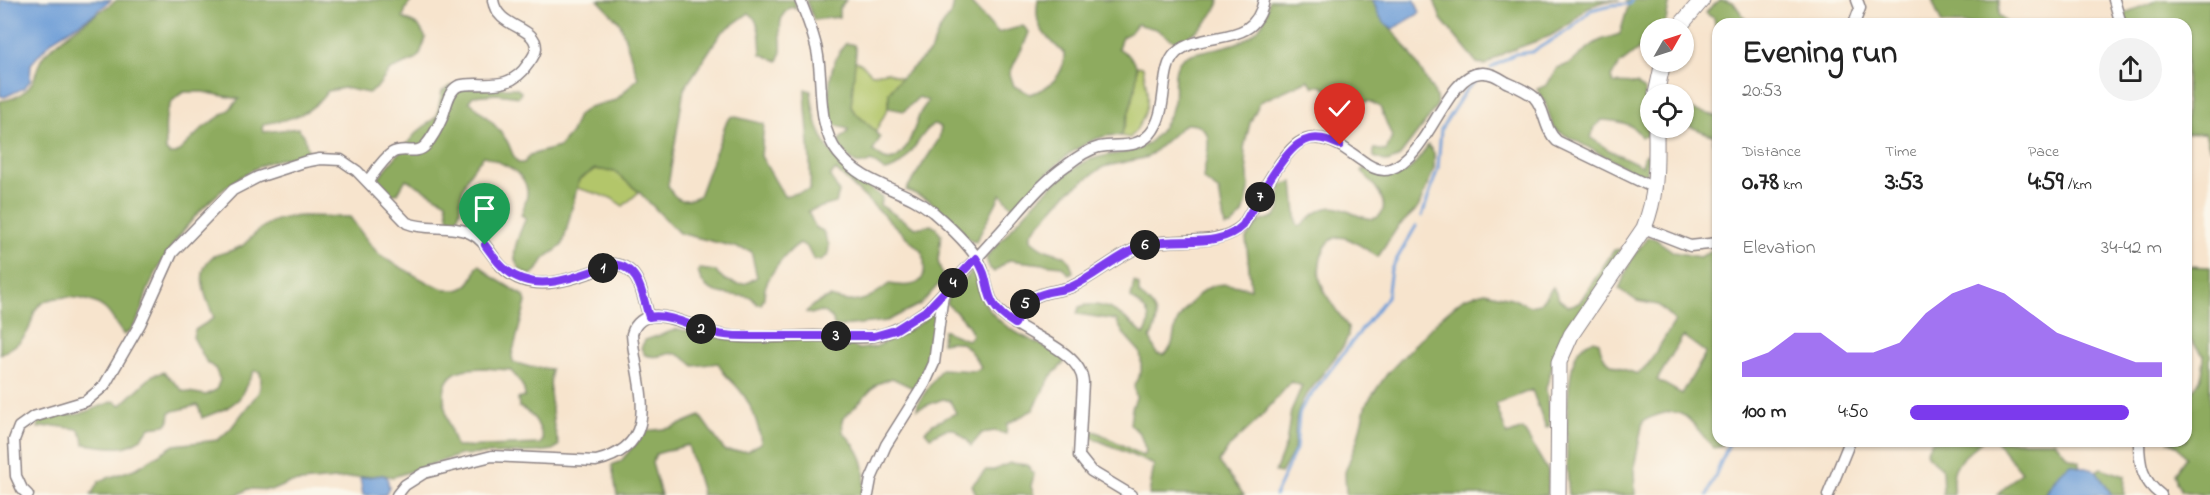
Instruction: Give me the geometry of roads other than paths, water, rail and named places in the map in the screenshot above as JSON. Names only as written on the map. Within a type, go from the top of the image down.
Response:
[{"type":"main road","points":[[1687,18],[1702,0]]},
{"type":"main road","points":[[1558,495],[1559,362],[1571,335],[1644,228],[1656,189],[1656,138]]},
{"type":"street","points":[[368,181],[393,152],[401,149],[416,151],[423,148],[442,119],[451,94],[457,87],[466,84],[501,85],[510,82],[530,63],[536,51],[536,45],[524,30],[501,19],[496,12],[493,0]]},
{"type":"street","points":[[800,0],[815,43],[828,133],[837,151],[863,177],[906,196],[946,224],[981,265],[989,296],[1004,317],[1067,355],[1076,364],[1082,374],[1083,382],[1079,456],[1091,471],[1131,495]]},
{"type":"street","points":[[397,495],[405,485],[424,473],[482,458],[596,461],[616,454],[631,442],[638,431],[642,417],[641,386],[632,334],[639,322],[649,317],[676,320],[724,335],[874,336],[895,330],[911,321],[927,310],[1038,190],[1064,167],[1085,152],[1098,147],[1125,146],[1142,142],[1161,116],[1168,71],[1174,55],[1192,44],[1236,34],[1248,28],[1260,14],[1264,0]]},
{"type":"street","points":[[1856,18],[1860,8],[1857,0]]},
{"type":"street","points":[[2114,0],[2119,18]]},
{"type":"street","points":[[1015,324],[1025,304],[1032,298],[1074,286],[1136,248],[1152,243],[1218,238],[1235,233],[1243,225],[1284,159],[1305,140],[1320,138],[1328,140],[1340,145],[1376,169],[1387,171],[1399,166],[1416,150],[1459,84],[1473,74],[1489,73],[1532,96],[1539,104],[1550,134],[1557,141],[1656,189]]},
{"type":"street","points":[[28,495],[22,489],[16,476],[14,440],[19,427],[33,417],[86,400],[104,386],[140,324],[172,253],[233,190],[258,177],[320,159],[341,160],[357,171],[407,223],[415,226],[463,230],[479,238],[504,269],[523,280],[545,283],[613,264],[622,265],[629,269],[638,282],[649,317]]},
{"type":"street","points":[[1644,228],[1689,246],[1712,245]]},
{"type":"street","points":[[868,495],[871,479],[886,445],[925,383],[934,363],[943,292]]},
{"type":"street","points":[[1828,495],[1848,447]]},
{"type":"street","points":[[2139,447],[2141,469],[2152,488],[2161,495]]},
{"type":"water","points":[[0,0],[111,0],[93,15],[54,39],[31,64],[30,81],[24,88],[5,97],[0,96]]},
{"type":"water","points":[[1373,0],[1415,0],[1420,13],[1393,29],[1382,20]]},
{"type":"water","points":[[2071,464],[2096,471],[2112,495],[2045,495],[2059,473]]},
{"type":"water","points":[[383,475],[387,477],[389,487],[385,495],[363,495],[360,478]]},
{"type":"waterway","points":[[1491,68],[1515,54],[1532,52],[1572,28],[1591,10],[1611,5],[1629,4],[1632,0]]},
{"type":"waterway","points":[[1422,216],[1438,168],[1441,129],[1466,90],[1477,80]]},
{"type":"waterway","points":[[1275,495],[1296,449],[1299,415],[1304,404],[1387,297],[1391,269],[1416,226]]},
{"type":"waterway","points":[[1707,495],[1727,447]]}]
